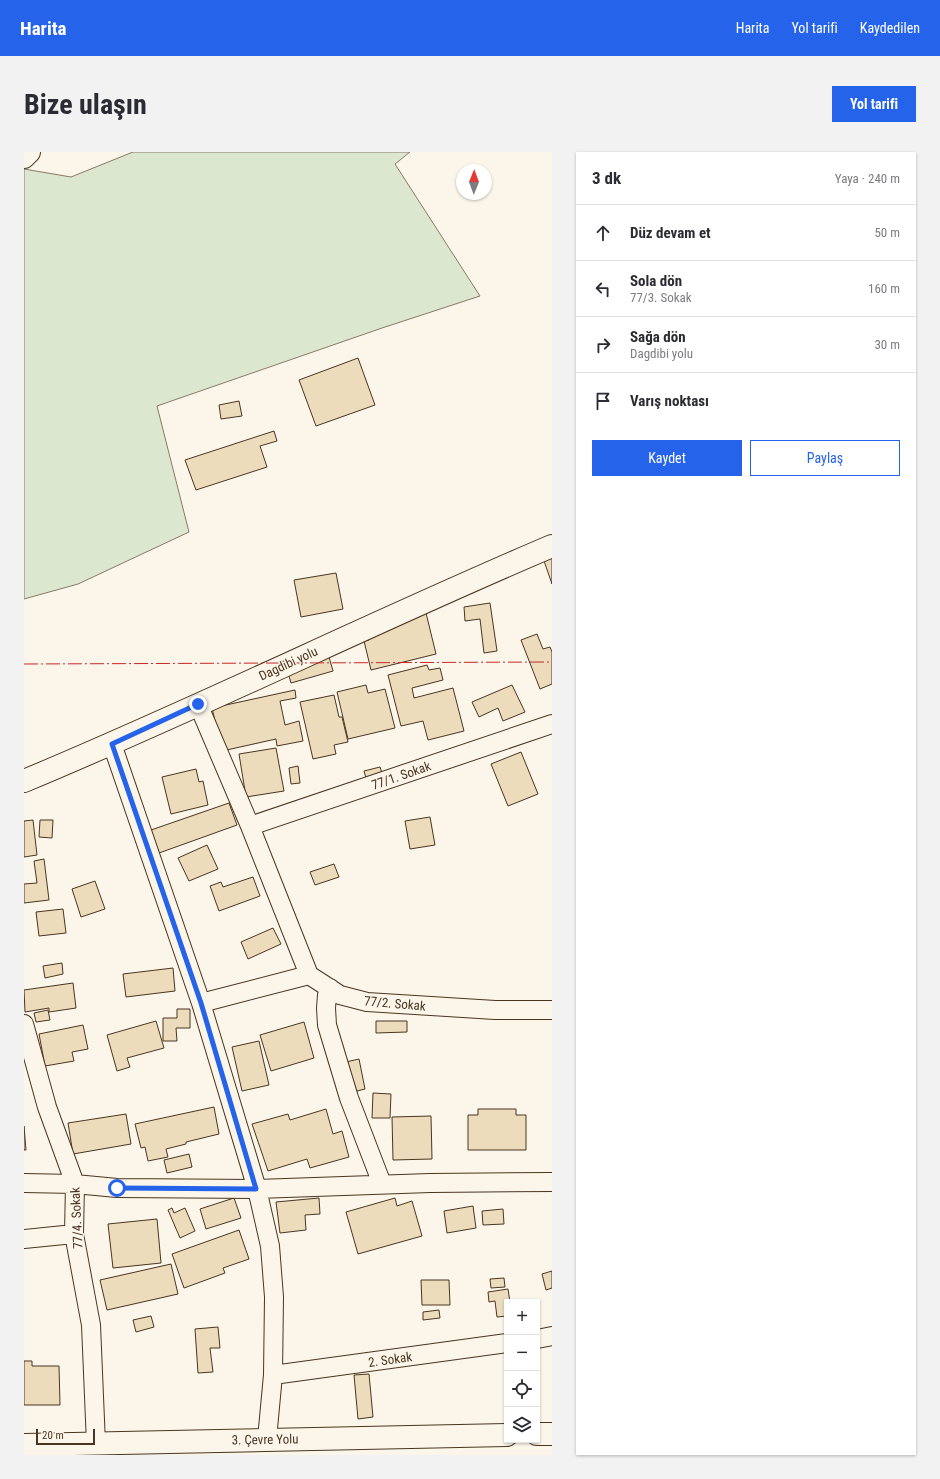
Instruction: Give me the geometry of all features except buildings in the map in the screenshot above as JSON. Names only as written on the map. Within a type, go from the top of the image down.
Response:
[{"type":"street","points":[[24,157],[29,152]]},
{"type":"street","name":"Dagdibi yolu","points":[[24,781],[112,744],[452,588],[552,546]]},
{"type":"street","points":[[198,704],[250,826],[309,975],[201,1003]]},
{"type":"street","name":"77/1. Sokak","points":[[250,826],[552,724]]},
{"type":"street","points":[[112,744],[201,1003],[256,1189],[270,1246],[274,1297],[273,1375],[267,1439]]},
{"type":"street","name":"77/2. Sokak","points":[[309,975],[340,995],[367,1002],[495,1010],[552,1010]]},
{"type":"street","points":[[330,988],[327,995],[327,1025],[350,1098],[382,1184]]},
{"type":"street","name":"77/4. Sokak","points":[[24,1024],[47,1107],[75,1184],[74,1234],[91,1325],[96,1444]]},
{"type":"street","points":[[24,1183],[75,1184],[117,1188],[256,1189],[382,1184],[552,1182]]},
{"type":"street","points":[[24,1239],[74,1234]]},
{"type":"street","points":[[540,1338],[552,1336]]},
{"type":"street","name":"2. Sokak","points":[[273,1375],[504,1343]]},
{"type":"street","points":[[540,1434],[552,1434]]},
{"type":"street","name":"3. Çevre Yolu","points":[[24,1445],[504,1435]]},
{"type":"green space","points":[[133,152],[410,152],[395,164],[480,296],[382,328],[157,406],[189,532],[78,584],[24,599],[24,169],[71,177]]},
{"type":"power","points":[[24,664],[552,662]]},
{"type":"route","points":[[117,1188],[256,1189],[201,1003],[112,744],[198,704]]}]
